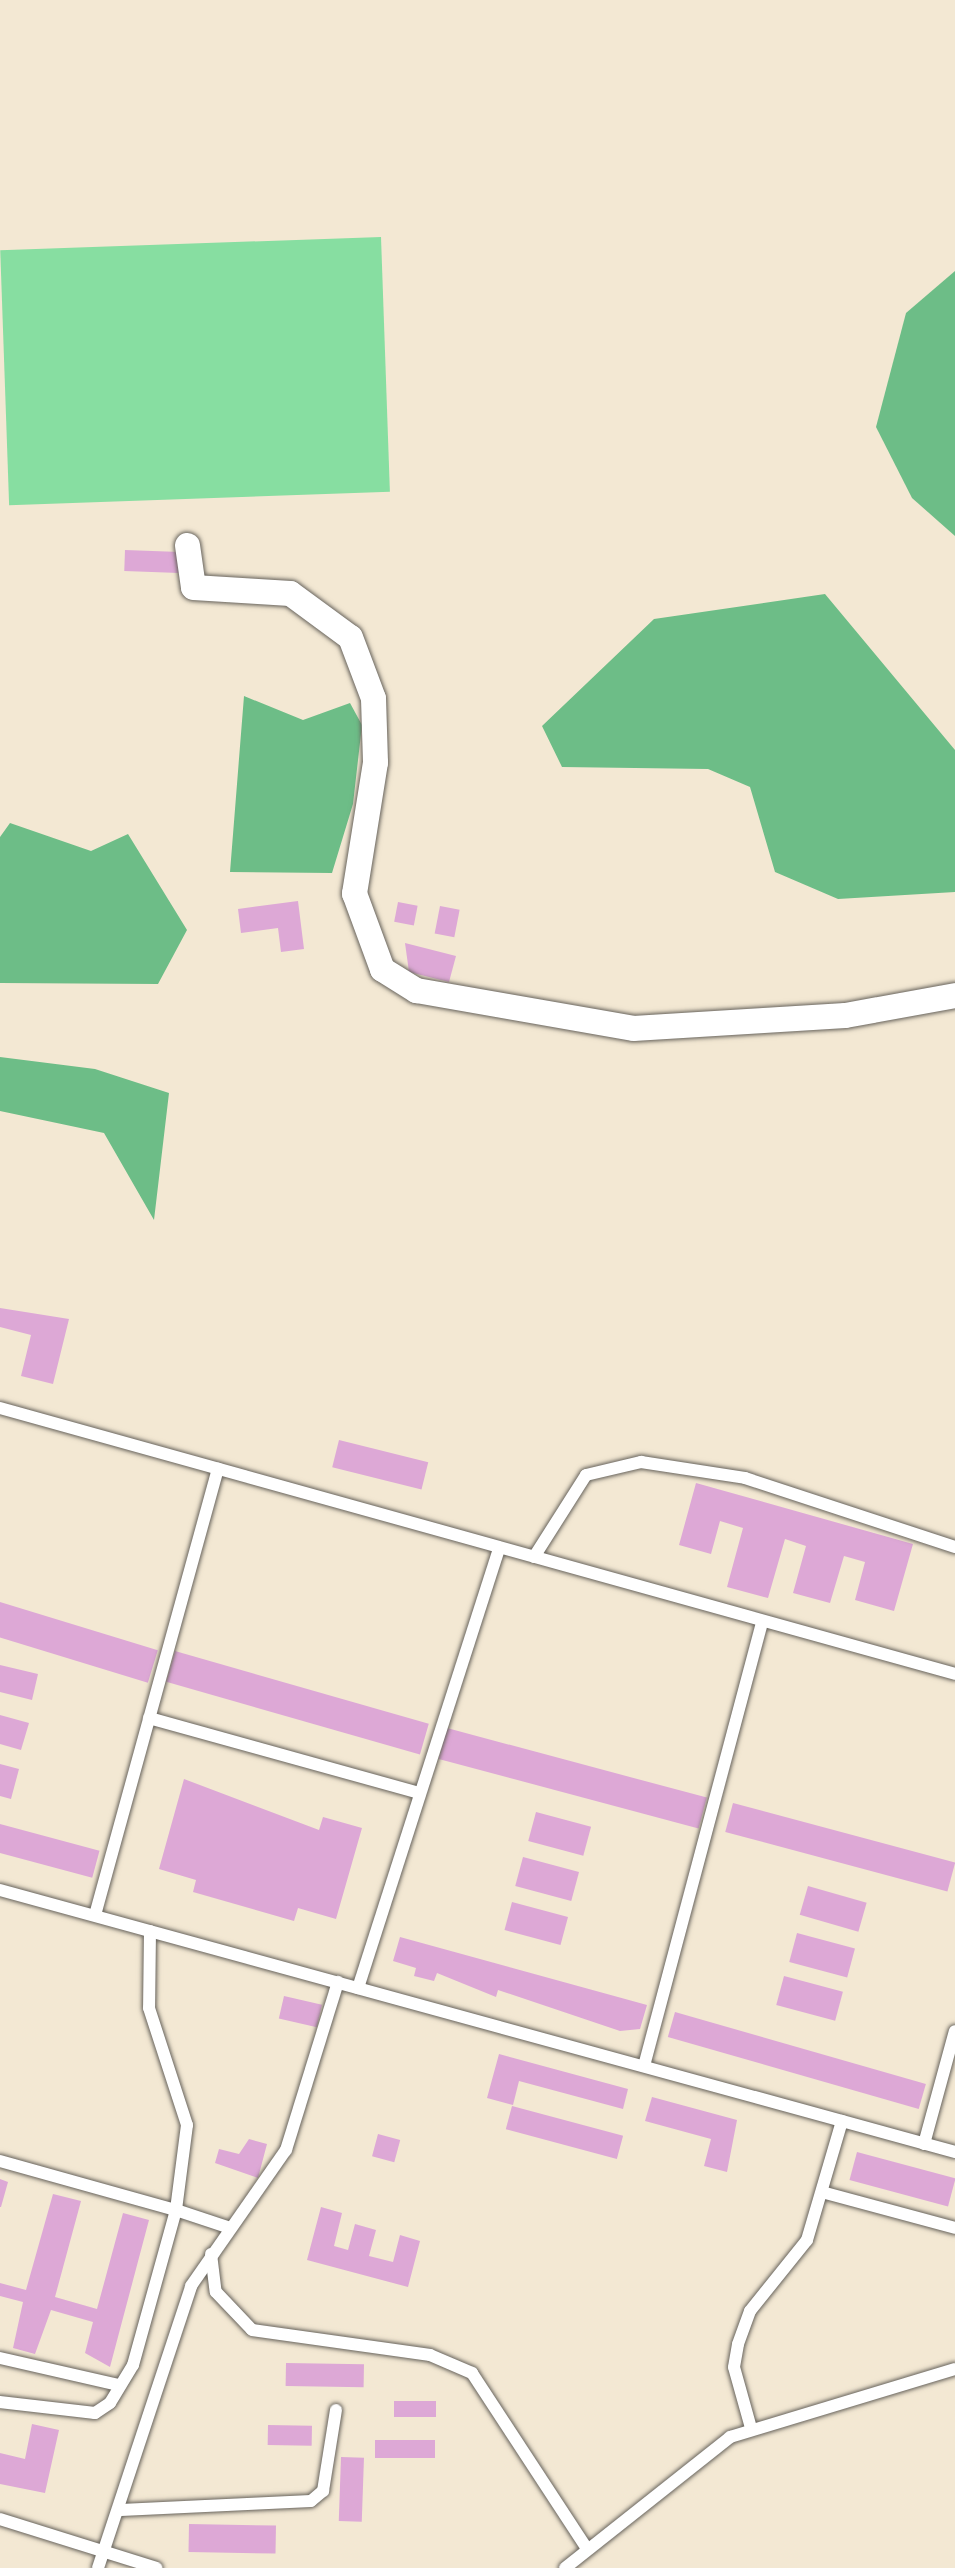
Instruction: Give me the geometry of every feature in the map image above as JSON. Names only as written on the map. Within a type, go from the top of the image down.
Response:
[{"type":"street","points":[[187,545],[193,586],[290,593],[350,637],[373,698],[375,762],[354,893],[382,969],[416,990],[633,1028],[844,1016],[955,995]]},
{"type":"lane","points":[[0,1408],[955,1674]]},
{"type":"lane","points":[[534,1558],[586,1475],[641,1462],[745,1478],[955,1547]]},
{"type":"lane","points":[[95,1916],[218,1468]]},
{"type":"lane","points":[[358,1988],[498,1548]]},
{"type":"lane","points":[[644,2066],[762,1621]]},
{"type":"lane","points":[[149,1718],[420,1794]]},
{"type":"lane","points":[[0,1890],[955,2152]]},
{"type":"lane","points":[[0,2402],[95,2414],[119,2385],[176,2210],[187,2125],[148,2008],[150,1931]]},
{"type":"lane","points":[[98,2568],[109,2554],[191,2286],[212,2246],[286,2150],[338,1982]]},
{"type":"lane","points":[[924,2144],[955,2031]]},
{"type":"lane","points":[[751,2428],[734,2367],[738,2344],[750,2310],[807,2240],[842,2121]]},
{"type":"lane","points":[[0,2161],[227,2227]]},
{"type":"lane","points":[[822,2192],[955,2228]]},
{"type":"lane","points":[[212,2246],[216,2292],[252,2330],[430,2355],[472,2374],[587,2549]]},
{"type":"lane","points":[[0,2358],[119,2385]]},
{"type":"lane","points":[[565,2568],[654,2490],[751,2428],[955,2369]]},
{"type":"lane","points":[[121,2510],[311,2501],[323,2491],[336,2410]]},
{"type":"lane","points":[[0,2519],[156,2568]]},
{"type":"green space","points":[[381,237],[390,492],[9,505],[0,250]]},
{"type":"green space","points":[[955,271],[955,536],[912,498],[876,427],[906,313]]},
{"type":"green space","points":[[825,594],[955,750],[955,892],[838,899],[775,872],[750,787],[708,769],[562,767],[542,726],[654,619]]},
{"type":"green space","points":[[244,696],[303,720],[350,703],[362,725],[353,804],[332,873],[230,872]]},
{"type":"green space","points":[[10,823],[91,851],[128,834],[187,930],[158,984],[0,983],[0,837]]},
{"type":"green space","points":[[0,1057],[95,1069],[169,1093],[154,1220],[104,1133],[0,1111]]},
{"type":"building","points":[[125,550],[180,552],[179,573],[124,571]]},
{"type":"building","points":[[298,901],[304,949],[281,952],[278,928],[241,933],[238,909]]},
{"type":"building","points":[[398,902],[418,906],[414,925],[394,922]]},
{"type":"building","points":[[440,906],[460,910],[454,937],[435,933]]},
{"type":"building","points":[[405,943],[456,956],[449,982],[409,972]]},
{"type":"building","points":[[0,1308],[69,1319],[53,1384],[21,1376],[31,1335],[0,1327]]},
{"type":"building","points":[[339,1440],[428,1462],[421,1489],[332,1467]]},
{"type":"building","points":[[696,1483],[913,1544],[894,1611],[855,1600],[865,1562],[844,1556],[830,1603],[793,1593],[806,1546],[785,1539],[768,1598],[727,1587],[743,1528],[720,1521],[711,1554],[679,1545]]},
{"type":"building","points":[[0,1602],[158,1650],[148,1683],[0,1638]]},
{"type":"building","points":[[175,1651],[429,1724],[420,1755],[166,1682]]},
{"type":"building","points":[[0,1665],[38,1674],[32,1700],[0,1692]]},
{"type":"building","points":[[0,1715],[29,1723],[21,1750],[0,1744]]},
{"type":"building","points":[[447,1728],[707,1798],[699,1829],[439,1759]]},
{"type":"building","points":[[0,1764],[19,1769],[11,1799],[0,1796]]},
{"type":"building","points":[[184,1779],[319,1830],[323,1817],[362,1828],[336,1919],[298,1908],[294,1921],[193,1892],[196,1880],[159,1869]]},
{"type":"building","points":[[733,1803],[955,1862],[947,1892],[725,1832]]},
{"type":"building","points":[[536,1812],[591,1827],[583,1856],[528,1841]]},
{"type":"building","points":[[0,1824],[99,1851],[92,1878],[0,1853]]},
{"type":"building","points":[[523,1857],[579,1872],[571,1901],[515,1886]]},
{"type":"building","points":[[808,1886],[867,1903],[858,1932],[800,1915]]},
{"type":"building","points":[[512,1902],[568,1917],[561,1945],[504,1930]]},
{"type":"building","points":[[797,1933],[855,1949],[847,1978],[789,1962]]},
{"type":"building","points":[[400,1937],[647,2005],[640,2029],[620,2031],[498,1990],[496,1997],[437,1973],[434,1981],[414,1976],[416,1968],[393,1961]]},
{"type":"building","points":[[784,1976],[843,1992],[835,2021],[776,2005]]},
{"type":"building","points":[[284,1996],[322,2005],[317,2027],[279,2018]]},
{"type":"building","points":[[675,2012],[926,2084],[919,2109],[668,2037]]},
{"type":"building","points":[[499,2054],[628,2089],[623,2109],[519,2081],[513,2105],[487,2098]]},
{"type":"building","points":[[652,2097],[737,2120],[727,2172],[704,2166],[711,2139],[645,2121]]},
{"type":"building","points":[[512,2106],[623,2136],[617,2159],[506,2129]]},
{"type":"building","points":[[378,2134],[400,2140],[394,2162],[372,2156]]},
{"type":"building","points":[[249,2139],[267,2144],[258,2178],[215,2163],[219,2149],[239,2154]]},
{"type":"building","points":[[857,2152],[955,2178],[948,2206],[849,2180]]},
{"type":"building","points":[[0,2179],[8,2182],[1,2207],[0,2207]]},
{"type":"building","points":[[53,2194],[81,2201],[55,2297],[97,2309],[123,2213],[149,2220],[110,2367],[85,2353],[93,2322],[51,2310],[35,2354],[13,2348],[23,2302],[0,2296],[0,2283],[26,2290]]},
{"type":"building","points":[[321,2207],[342,2213],[334,2246],[348,2250],[355,2224],[376,2230],[369,2256],[393,2262],[400,2235],[420,2241],[408,2287],[307,2260]]},
{"type":"building","points":[[286,2363],[364,2364],[364,2387],[286,2386]]},
{"type":"building","points":[[394,2401],[436,2401],[436,2417],[394,2417]]},
{"type":"building","points":[[32,2424],[59,2430],[45,2493],[0,2484],[0,2453],[25,2459]]},
{"type":"building","points":[[268,2425],[312,2426],[312,2446],[268,2445]]},
{"type":"building","points":[[375,2440],[435,2440],[435,2458],[375,2458]]},
{"type":"building","points":[[341,2457],[364,2458],[362,2522],[339,2521]]},
{"type":"building","points":[[189,2524],[276,2526],[275,2554],[189,2552]]}]
